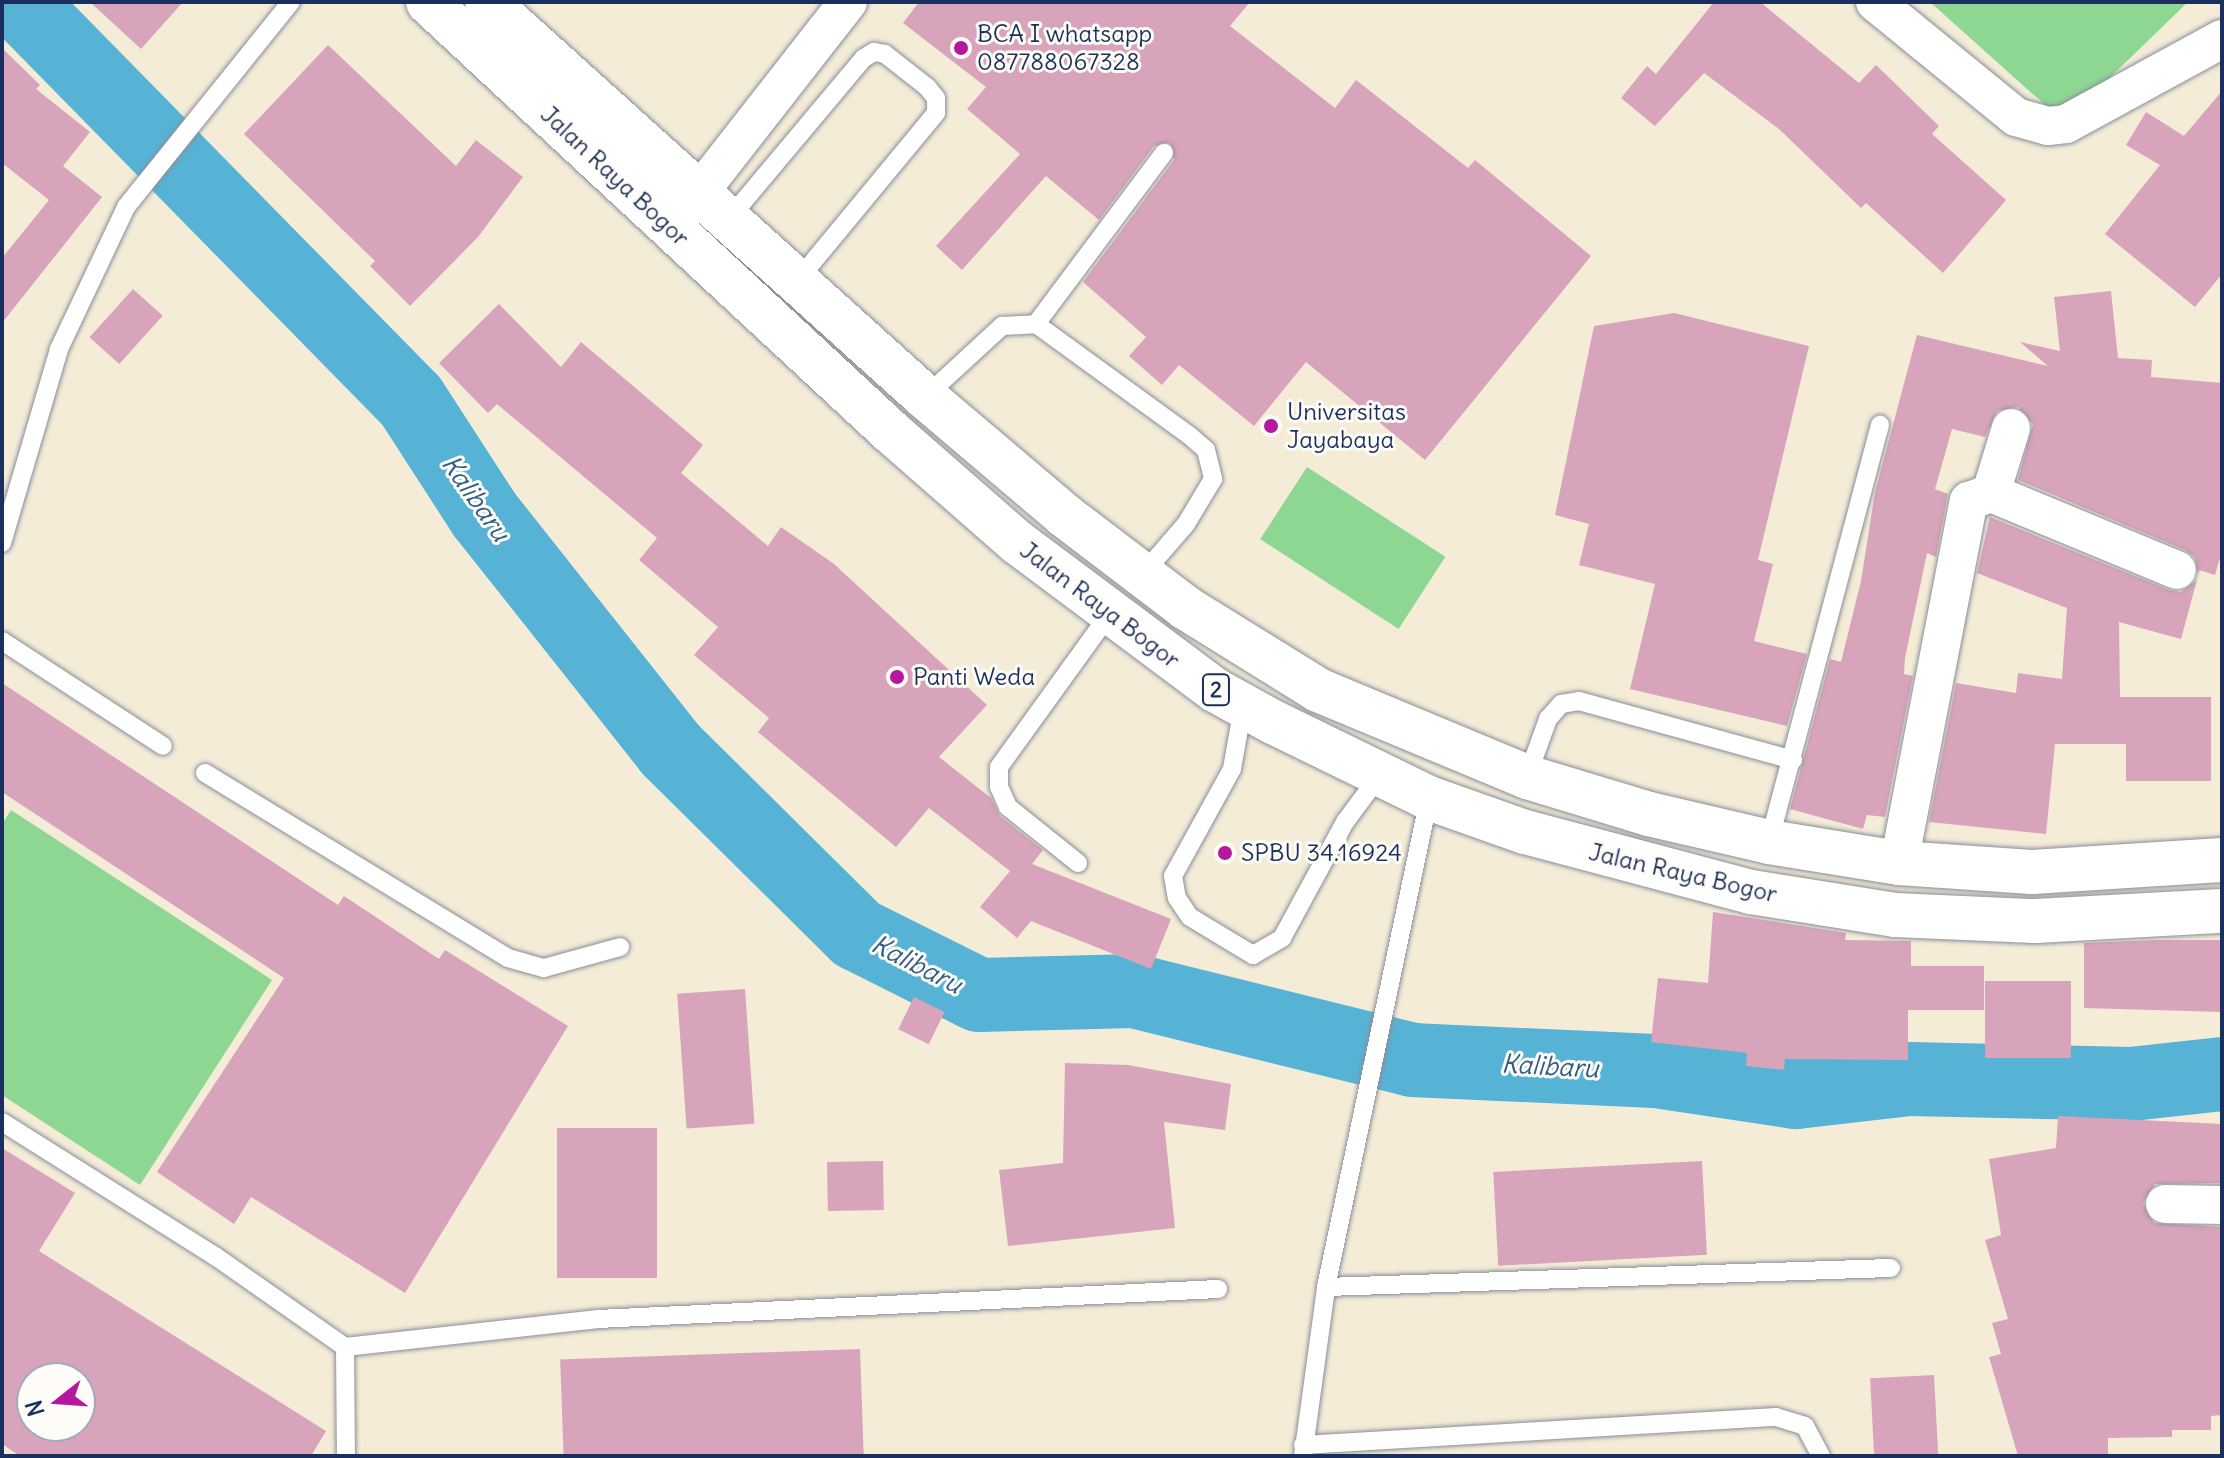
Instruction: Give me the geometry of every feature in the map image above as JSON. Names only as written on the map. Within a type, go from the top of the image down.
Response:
[{"type":"highway","name":"Jalan Raya Bogor","points":[[428,2],[493,16],[925,397],[1141,576],[1267,661],[1447,747],[1527,777],[1649,814],[1769,842],[1899,863],[2032,872],[2222,860]]},
{"type":"highway","name":"Jalan Raya Bogor","points":[[493,16],[671,229],[1017,542],[1110,613],[1243,705],[1429,798],[1631,864],[1751,892],[1895,915],[2035,921],[2222,911]]},
{"type":"highway","points":[[1429,798],[1447,747]]},
{"type":"street","points":[[671,229],[712,207],[848,2]]},
{"type":"street","points":[[1875,2],[2016,117],[2048,126],[2066,124],[2222,39]]},
{"type":"street","points":[[1991,493],[2011,428]]},
{"type":"street","points":[[1899,863],[1965,507],[1975,495],[1991,493],[2177,570]]},
{"type":"street","points":[[2165,1204],[2222,1205]]},
{"type":"lane","points":[[2,543],[59,349],[126,207],[291,2]]},
{"type":"lane","points":[[712,207],[864,58],[874,52],[885,54],[927,87],[936,98],[936,113],[796,282]]},
{"type":"lane","points":[[1036,324],[1164,153]]},
{"type":"lane","points":[[925,397],[1002,326],[1036,324],[1190,436],[1211,460],[1213,479],[1141,576]]},
{"type":"lane","points":[[1769,842],[1880,425]]},
{"type":"lane","points":[[1078,863],[1008,807],[999,787],[999,767],[1110,613]]},
{"type":"lane","points":[[2,641],[163,746]]},
{"type":"lane","points":[[1527,777],[1548,719],[1561,704],[1579,701],[1793,760]]},
{"type":"lane","points":[[1243,705],[1232,769],[1173,876],[1177,898],[1190,917],[1253,955],[1282,938],[1345,822],[1380,775]]},
{"type":"lane","points":[[205,773],[508,958],[544,968],[620,947]]},
{"type":"lane","points":[[1429,798],[1326,1287],[1303,1451],[1776,1417],[1805,1426],[1821,1456]]},
{"type":"lane","points":[[2,1122],[215,1256],[345,1347],[598,1319],[1218,1289]]},
{"type":"lane","points":[[1326,1287],[1891,1268]]},
{"type":"lane","points":[[345,1347],[346,1456]]},
{"type":"green space","points":[[1930,2],[2188,2],[2064,122]]},
{"type":"green space","points":[[1307,467],[1445,557],[1399,629],[1260,539]]},
{"type":"green space","points":[[11,810],[272,980],[140,1185],[2,1095],[2,824]]},
{"type":"building","points":[[90,2],[183,2],[141,49]]},
{"type":"building","points":[[919,2],[1250,2],[1230,26],[1335,108],[1356,80],[1468,168],[1475,160],[1591,256],[1425,460],[1306,362],[1254,426],[1179,365],[1162,385],[1129,356],[1146,337],[1083,282],[1174,160],[1170,143],[1154,146],[1099,220],[1046,176],[962,270],[936,246],[1020,154],[967,109],[986,87],[903,23]]},
{"type":"building","points":[[1714,2],[1760,2],[1859,83],[1876,65],[1939,126],[1932,134],[2006,200],[1943,273],[1866,203],[1861,208],[1779,129],[1704,73],[1655,126],[1621,98],[1647,66],[1656,74]]},
{"type":"building","points":[[328,45],[456,166],[476,140],[523,177],[478,237],[410,306],[370,266],[375,261],[244,134]]},
{"type":"building","points":[[2,48],[40,85],[36,89],[90,132],[63,166],[102,197],[2,323],[2,258],[49,200],[2,163]]},
{"type":"building","points":[[2222,91],[2222,274],[2195,307],[2105,234],[2160,165],[2126,145],[2146,112],[2184,136]]},
{"type":"building","points":[[133,289],[163,316],[119,364],[90,337]]},
{"type":"building","points":[[2111,291],[2118,358],[2152,360],[2151,377],[2222,383],[2222,551],[2215,575],[2199,570],[2198,575],[2195,557],[2185,550],[2018,480],[2033,424],[2018,407],[1997,411],[1985,437],[1952,429],[1935,489],[1948,494],[1936,557],[1927,553],[1905,658],[1904,674],[1913,676],[1885,817],[1867,815],[1863,829],[1790,809],[1830,659],[1841,662],[1861,581],[1875,492],[1917,335],[2048,366],[2020,342],[2060,351],[2054,297]]},
{"type":"building","points":[[499,304],[561,367],[581,342],[703,445],[681,473],[768,546],[781,527],[834,564],[987,705],[939,757],[991,798],[1000,816],[1043,850],[1032,864],[1171,919],[1151,969],[1031,921],[1017,938],[980,907],[1010,871],[929,808],[896,847],[758,732],[769,718],[694,655],[718,627],[639,560],[657,538],[497,404],[488,413],[439,363]]},
{"type":"building","points":[[1674,313],[1809,346],[1758,560],[1773,564],[1754,641],[1807,654],[1787,726],[1630,689],[1655,584],[1579,565],[1589,524],[1555,515],[1594,326]]},
{"type":"building","points":[[1990,517],[2169,590],[2181,592],[2197,580],[2181,639],[2119,622],[2120,697],[2211,697],[2211,781],[2126,781],[2126,744],[2055,744],[2046,834],[1929,822],[1956,683],[2016,693],[2018,673],[2062,679],[2067,608],[1977,573]]},
{"type":"building","points":[[2,683],[338,905],[344,896],[439,959],[445,950],[568,1026],[405,1293],[251,1197],[234,1224],[157,1172],[284,978],[2,792]]},
{"type":"building","points":[[1713,912],[1846,933],[1845,940],[1911,941],[1911,966],[1984,966],[1984,1010],[1908,1010],[1908,1060],[1785,1059],[1784,1070],[1746,1066],[1747,1053],[1651,1042],[1658,978],[1708,983]]},
{"type":"building","points":[[2222,940],[2222,1012],[2084,1008],[2084,943]]},
{"type":"building","points":[[1985,981],[2071,981],[2071,1058],[1985,1058]]},
{"type":"building","points":[[745,989],[754,1124],[687,1128],[677,994]]},
{"type":"building","points":[[914,997],[945,1012],[929,1044],[898,1029]]},
{"type":"building","points":[[1065,1063],[1128,1065],[1231,1084],[1225,1130],[1164,1122],[1175,1228],[1008,1246],[999,1170],[1063,1163]]},
{"type":"building","points":[[2058,1116],[2222,1124],[2222,1183],[2155,1184],[2143,1203],[2154,1223],[2222,1227],[2222,1415],[2211,1416],[2211,1430],[2172,1430],[2172,1437],[2108,1438],[2108,1456],[2018,1456],[1989,1357],[2001,1354],[1992,1323],[2008,1319],[1985,1240],[2001,1235],[1989,1159],[2056,1148]]},
{"type":"building","points":[[557,1128],[657,1128],[657,1278],[557,1278]]},
{"type":"building","points":[[2,1148],[75,1193],[39,1251],[326,1431],[311,1456],[20,1456],[2,1444]]},
{"type":"building","points":[[883,1161],[884,1210],[828,1211],[827,1162]]},
{"type":"building","points":[[1702,1161],[1707,1255],[1498,1266],[1493,1172]]},
{"type":"building","points":[[860,1349],[864,1456],[564,1456],[560,1359]]},
{"type":"building","points":[[1934,1375],[1938,1456],[1874,1456],[1870,1378]]},
{"type":"waterway","name":"Kalibaru","points":[[19,2],[411,401],[484,514],[670,749],[857,934],[979,995],[1134,991],[1412,1060],[1655,1071],[1796,1092],[1909,1079],[2131,1084],[2222,1074]]},
{"type":"place","name":"BCA I whatsapp 087788067328","points":[[961,48]]},
{"type":"place","name":"Universitas Jayabaya","points":[[1271,426]]},
{"type":"place","name":"Panti Weda","points":[[897,677]]},
{"type":"place","name":"SPBU 34.16924","points":[[1225,853]]}]
